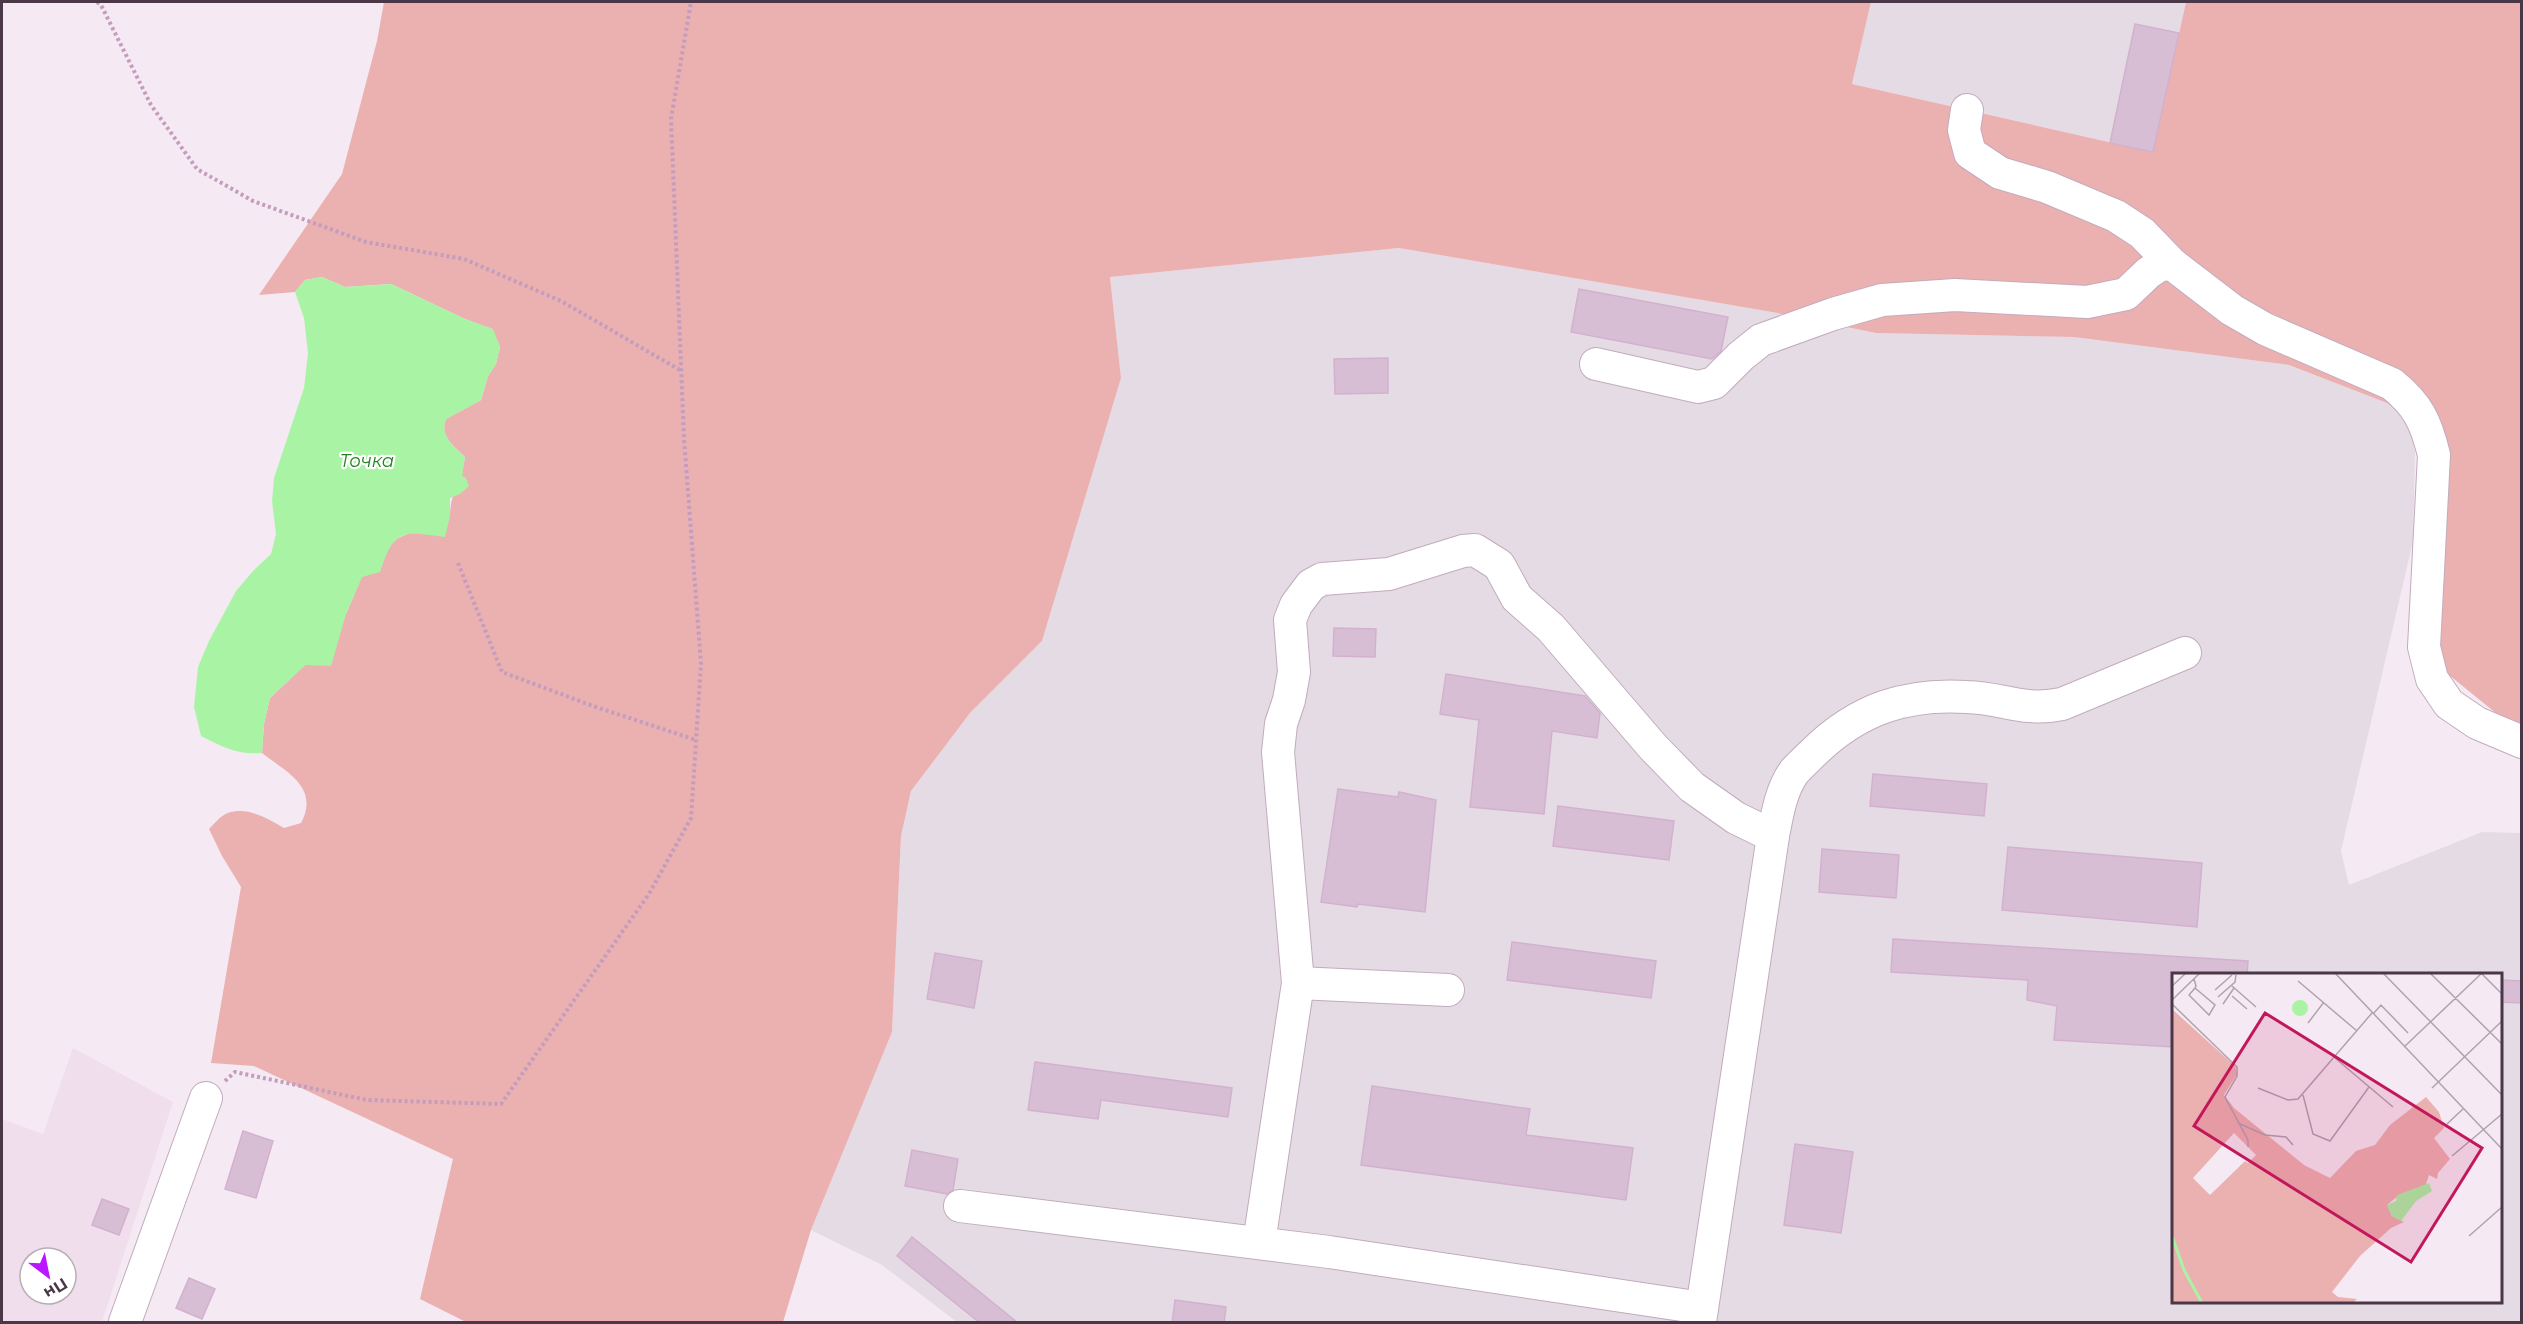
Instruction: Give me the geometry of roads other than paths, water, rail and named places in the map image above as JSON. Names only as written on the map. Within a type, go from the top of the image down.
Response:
[{"type":"street","points":[[1967,110],[1964,130],[1970,153],[2000,173],[2047,187],[2116,216],[2142,233],[2172,264],[2240,315],[2265,330],[2391,384],[2416,407],[2428,430],[2434,454],[2424,647],[2432,679],[2449,704],[2477,723],[2522,742]]},
{"type":"street","points":[[1596,364],[1698,387],[1714,383],[1761,340],[1833,314],[1882,300],[1955,295],[2087,302],[2126,294],[2160,265],[2172,264]]},
{"type":"street","points":[[1259,1243],[1298,983],[1278,752],[1281,724],[1289,700],[1294,672],[1290,620],[1296,605],[1311,585],[1322,579],[1389,574],[1462,551],[1474,550],[1485,555],[1499,565],[1516,598],[1551,628],[1653,747],[1692,787],[1736,818],[1773,836]]},
{"type":"street","points":[[960,1206],[1259,1243],[1701,1315],[1773,836],[1780,805],[1794,772],[1825,742],[1872,711],[1932,695],[1971,697],[2024,707],[2044,708],[2062,704],[2185,653]]},
{"type":"street","points":[[1298,983],[1448,990]]},
{"type":"street","points":[[125,1323],[206,1098]]},
{"type":"water","name":"Точка","points":[[322,277],[345,287],[391,284],[465,319],[493,329],[500,347],[496,364],[488,376],[481,400],[446,419],[444,425],[446,436],[465,457],[462,476],[466,478],[469,486],[460,494],[450,498],[450,516],[445,537],[409,534],[396,540],[385,557],[380,572],[362,577],[346,614],[331,666],[305,665],[270,698],[264,724],[262,753],[245,753],[223,747],[201,736],[194,707],[198,667],[236,591],[271,554],[276,534],[272,501],[274,478],[304,388],[308,353],[304,318],[295,292],[305,280]]}]
